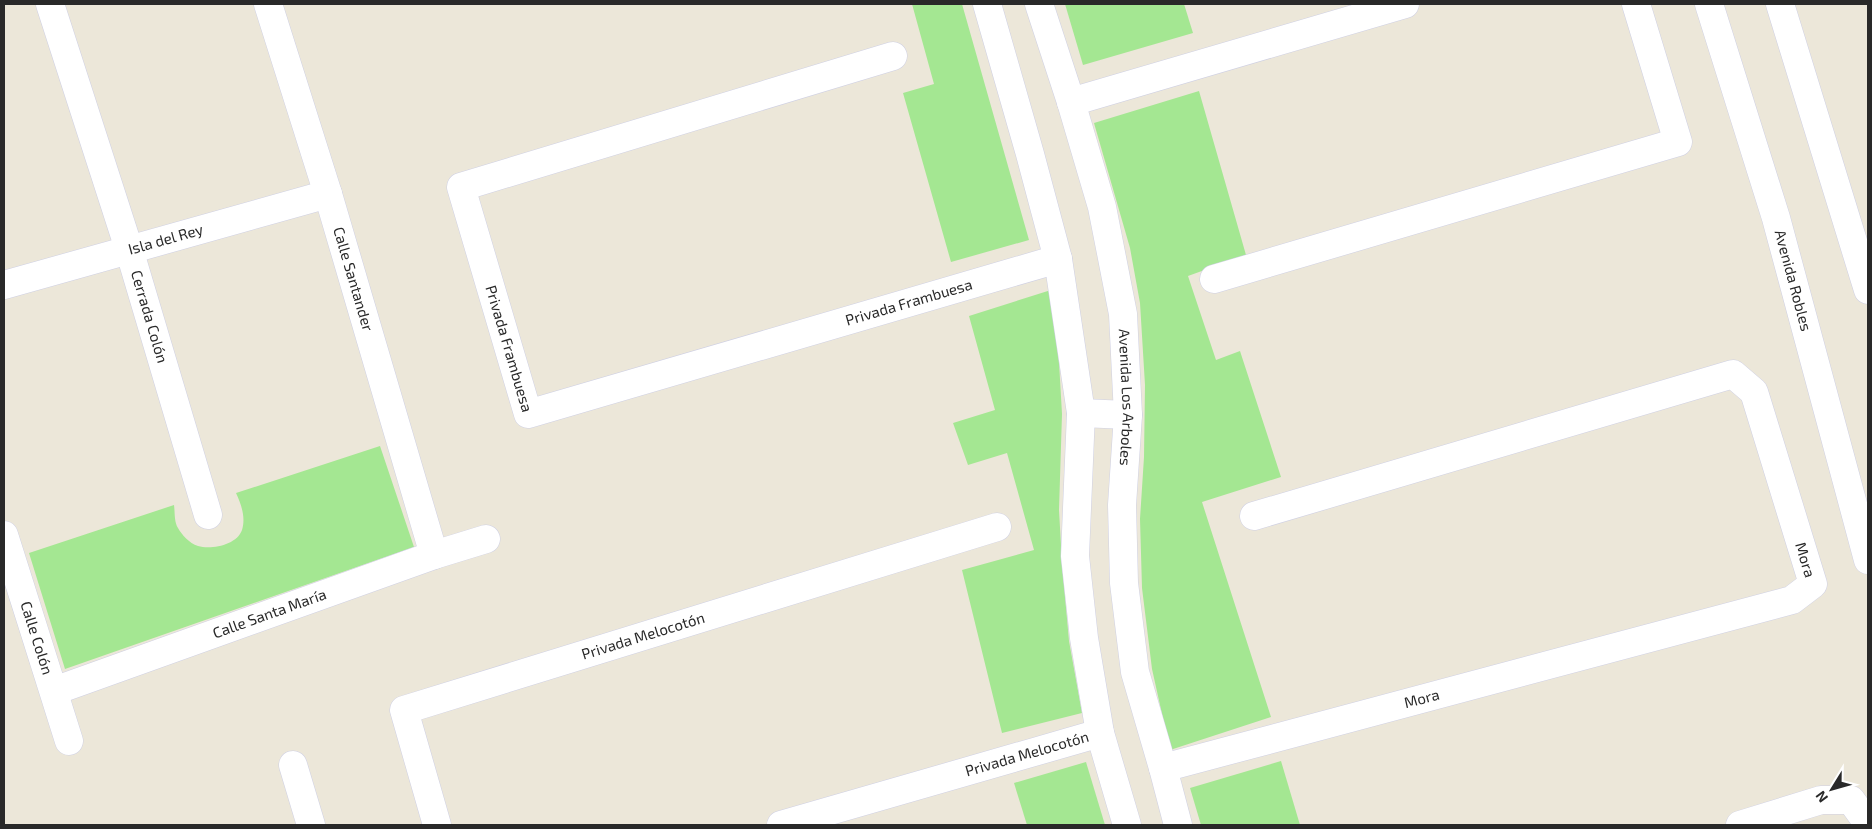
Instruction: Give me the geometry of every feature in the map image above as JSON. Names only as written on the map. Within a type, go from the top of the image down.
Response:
[{"type":"street","name":"Cerrada Colón","points":[[50,4],[130,249],[208,515]]},
{"type":"street","name":"Calle Santander","points":[[268,4],[328,194],[434,555]]},
{"type":"street","points":[[987,4],[1058,259],[1081,413],[1075,556],[1084,638],[1100,733],[1127,825]]},
{"type":"street","name":"Avenida Los Arboles","points":[[1039,4],[1071,102],[1102,207],[1123,314],[1128,415],[1122,506],[1124,583],[1135,672],[1178,825]]},
{"type":"street","points":[[1071,102],[1405,4]]},
{"type":"street","points":[[1214,279],[1678,142],[1636,4]]},
{"type":"street","name":"Avenida Robles","points":[[1709,4],[1776,218],[1868,560]]},
{"type":"street","points":[[1780,4],[1868,290]]},
{"type":"street","name":"Privada Frambuesa","points":[[893,56],[461,187],[528,414],[1058,259]]},
{"type":"street","name":"Isla del Rey","points":[[4,285],[328,194]]},
{"type":"street","name":"Mora","points":[[1163,768],[1792,600],[1813,584],[1754,392],[1733,374],[1254,516]]},
{"type":"street","points":[[1081,413],[1128,415]]},
{"type":"street","name":"Privada Melocotón","points":[[437,825],[404,710],[997,527]]},
{"type":"street","name":"Calle Colón","points":[[4,535],[69,741]]},
{"type":"street","name":"Calle Santa María","points":[[54,691],[434,555],[486,539]]},
{"type":"street","name":"Privada Melocotón","points":[[781,825],[1100,733]]},
{"type":"street","points":[[293,764],[307,824]]},
{"type":"street","points":[[1740,825],[1821,800],[1851,800],[1867,825]]},
{"type":"green space","points":[[912,4],[962,4],[1029,240],[951,262],[903,93],[934,84]]},
{"type":"green space","points":[[1065,4],[1184,4],[1193,33],[1083,65]]},
{"type":"green space","points":[[1199,91],[1246,255],[1188,276],[1216,360],[1240,351],[1281,477],[1202,502],[1271,717],[1170,750],[1152,669],[1142,588],[1140,519],[1144,457],[1145,385],[1140,303],[1130,248],[1094,123]]},
{"type":"green space","points":[[1051,290],[1059,362],[1062,414],[1059,510],[1062,563],[1069,641],[1082,713],[1002,733],[962,570],[1034,550],[1007,453],[968,465],[953,423],[995,410],[969,316]]},
{"type":"green space","points":[[380,446],[414,547],[65,669],[29,553],[174,505],[177,526],[189,541],[203,547],[223,545],[235,539],[242,530],[243,515],[236,493]]},
{"type":"green space","points":[[1281,761],[1300,825],[1201,825],[1190,788]]},
{"type":"green space","points":[[1086,762],[1105,825],[1027,825],[1014,783]]}]
